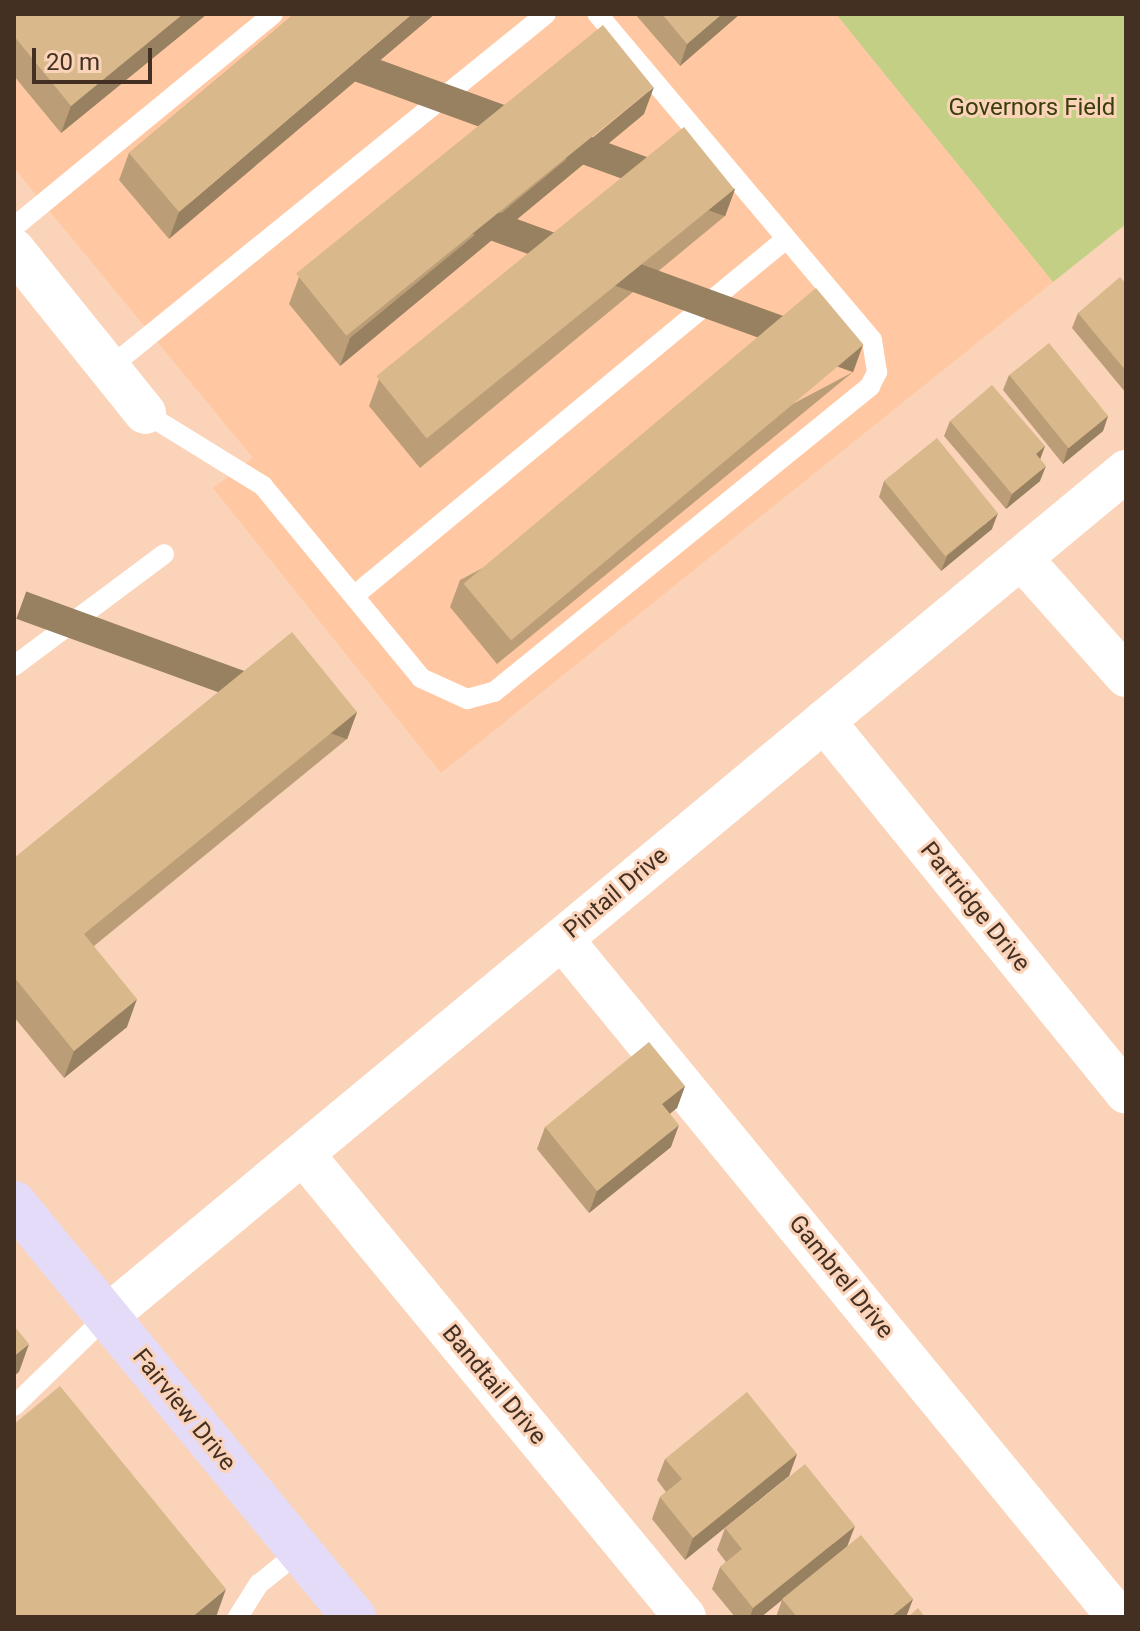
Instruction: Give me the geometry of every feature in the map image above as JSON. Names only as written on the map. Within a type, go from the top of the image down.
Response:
[{"type":"main road","name":"Fairview Drive","points":[[14,1203],[354,1617]]},
{"type":"street","points":[[14,250],[145,413]]},
{"type":"street","name":"Pintail Drive","points":[[107,1316],[1126,471]]},
{"type":"street","points":[[1021,558],[1126,676]]},
{"type":"street","name":"Partridge Drive","points":[[824,721],[1126,1093]]},
{"type":"street","name":"Gambrel Drive","points":[[562,939],[1118,1617]]},
{"type":"street","name":"Bandtail Drive","points":[[303,1154],[685,1617]]},
{"type":"lane","points":[[14,227],[273,14]]},
{"type":"lane","points":[[109,368],[546,14]]},
{"type":"lane","points":[[145,413],[263,486],[421,678],[449,696],[494,692],[870,386],[877,372],[872,340],[597,14]]},
{"type":"lane","points":[[355,595],[786,239]]},
{"type":"lane","points":[[14,666],[164,554]]},
{"type":"lane","points":[[14,1406],[107,1316]]},
{"type":"lane","points":[[238,1617],[259,1584],[300,1551]]},
{"type":"shaded area","points":[[14,14],[836,14],[1053,282],[441,773],[213,488],[253,458],[14,168]]},
{"type":"green space","name":"Governors Field","points":[[836,14],[1126,14],[1126,224],[1053,282]]},
{"type":"building","points":[[14,14],[183,14],[71,106],[14,36]]},
{"type":"building","points":[[294,14],[412,14],[179,212],[129,153]]},
{"type":"building","points":[[662,14],[722,14],[687,44]]},
{"type":"building","points":[[603,25],[653,87],[346,336],[296,274]]},
{"type":"building","points":[[684,127],[734,189],[427,438],[376,376]]},
{"type":"building","points":[[1120,277],[1126,284],[1126,371],[1078,313]]},
{"type":"building","points":[[816,288],[864,345],[511,640],[464,584]]},
{"type":"building","points":[[1049,343],[1108,416],[1069,448],[1009,375]]},
{"type":"building","points":[[992,385],[1045,446],[1036,454],[1046,466],[1012,494],[950,421]]},
{"type":"building","points":[[937,438],[998,513],[945,556],[884,481]]},
{"type":"building","points":[[292,632],[357,712],[84,934],[137,999],[74,1051],[14,977],[14,858]]},
{"type":"building","points":[[649,1042],[685,1086],[662,1104],[679,1125],[597,1191],[545,1127]]},
{"type":"building","points":[[14,1326],[29,1344],[14,1356]]},
{"type":"building","points":[[60,1386],[226,1589],[192,1617],[14,1617],[14,1424]]},
{"type":"building","points":[[747,1392],[797,1454],[693,1538],[660,1497],[682,1479],[665,1459]]},
{"type":"building","points":[[805,1464],[855,1526],[753,1608],[720,1567],[742,1549],[725,1528]]},
{"type":"building","points":[[861,1535],[913,1599],[891,1617],[797,1617],[782,1599]]},
{"type":"building","points":[[918,1608],[925,1617],[908,1617]]}]
